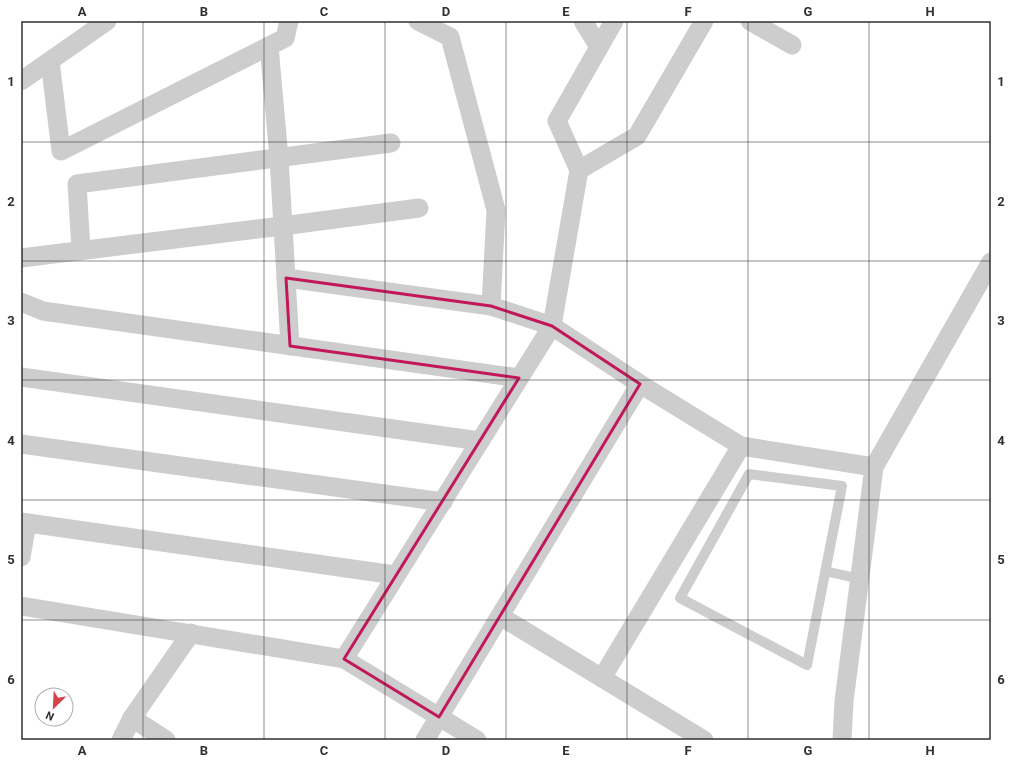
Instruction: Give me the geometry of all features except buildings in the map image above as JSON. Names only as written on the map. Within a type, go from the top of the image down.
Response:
[{"type":"street","points":[[21,81],[107,21]]},
{"type":"street","points":[[50,60],[61,151],[285,38],[289,21]]},
{"type":"street","points":[[418,21],[450,37],[496,210],[491,306]]},
{"type":"street","points":[[583,21],[599,47]]},
{"type":"street","points":[[344,659],[395,575],[443,502],[552,326],[579,170],[557,121],[614,21]]},
{"type":"street","points":[[579,170],[637,136],[704,21]]},
{"type":"street","points":[[750,21],[792,45]]},
{"type":"street","points":[[269,46],[279,158],[290,346]]},
{"type":"street","points":[[81,250],[77,184],[391,143]]},
{"type":"street","points":[[21,258],[419,208]]},
{"type":"street","points":[[842,740],[844,701],[874,467],[991,262]]},
{"type":"street","points":[[286,278],[491,306],[552,326],[640,384],[741,446],[874,467]]},
{"type":"street","points":[[21,302],[43,311],[519,378]]},
{"type":"street","points":[[21,377],[480,441]]},
{"type":"street","points":[[425,740],[640,384]]},
{"type":"street","points":[[21,444],[443,502]]},
{"type":"street","points":[[602,678],[741,446]]},
{"type":"street","points":[[21,557],[24,523],[395,575]]},
{"type":"street","points":[[21,606],[344,659],[477,740]]},
{"type":"street","points":[[500,616],[704,740]]},
{"type":"street","points":[[122,740],[132,718],[191,633]]},
{"type":"street","points":[[132,718],[166,740]]},
{"type":"lane","points":[[749,474],[842,486],[825,571],[807,665],[680,598],[749,474]]},
{"type":"lane","points":[[825,571],[860,579]]},
{"type":"highlighted area","points":[[286,278],[491,306],[552,326],[640,384],[439,717],[344,659],[519,378],[290,346]]}]
